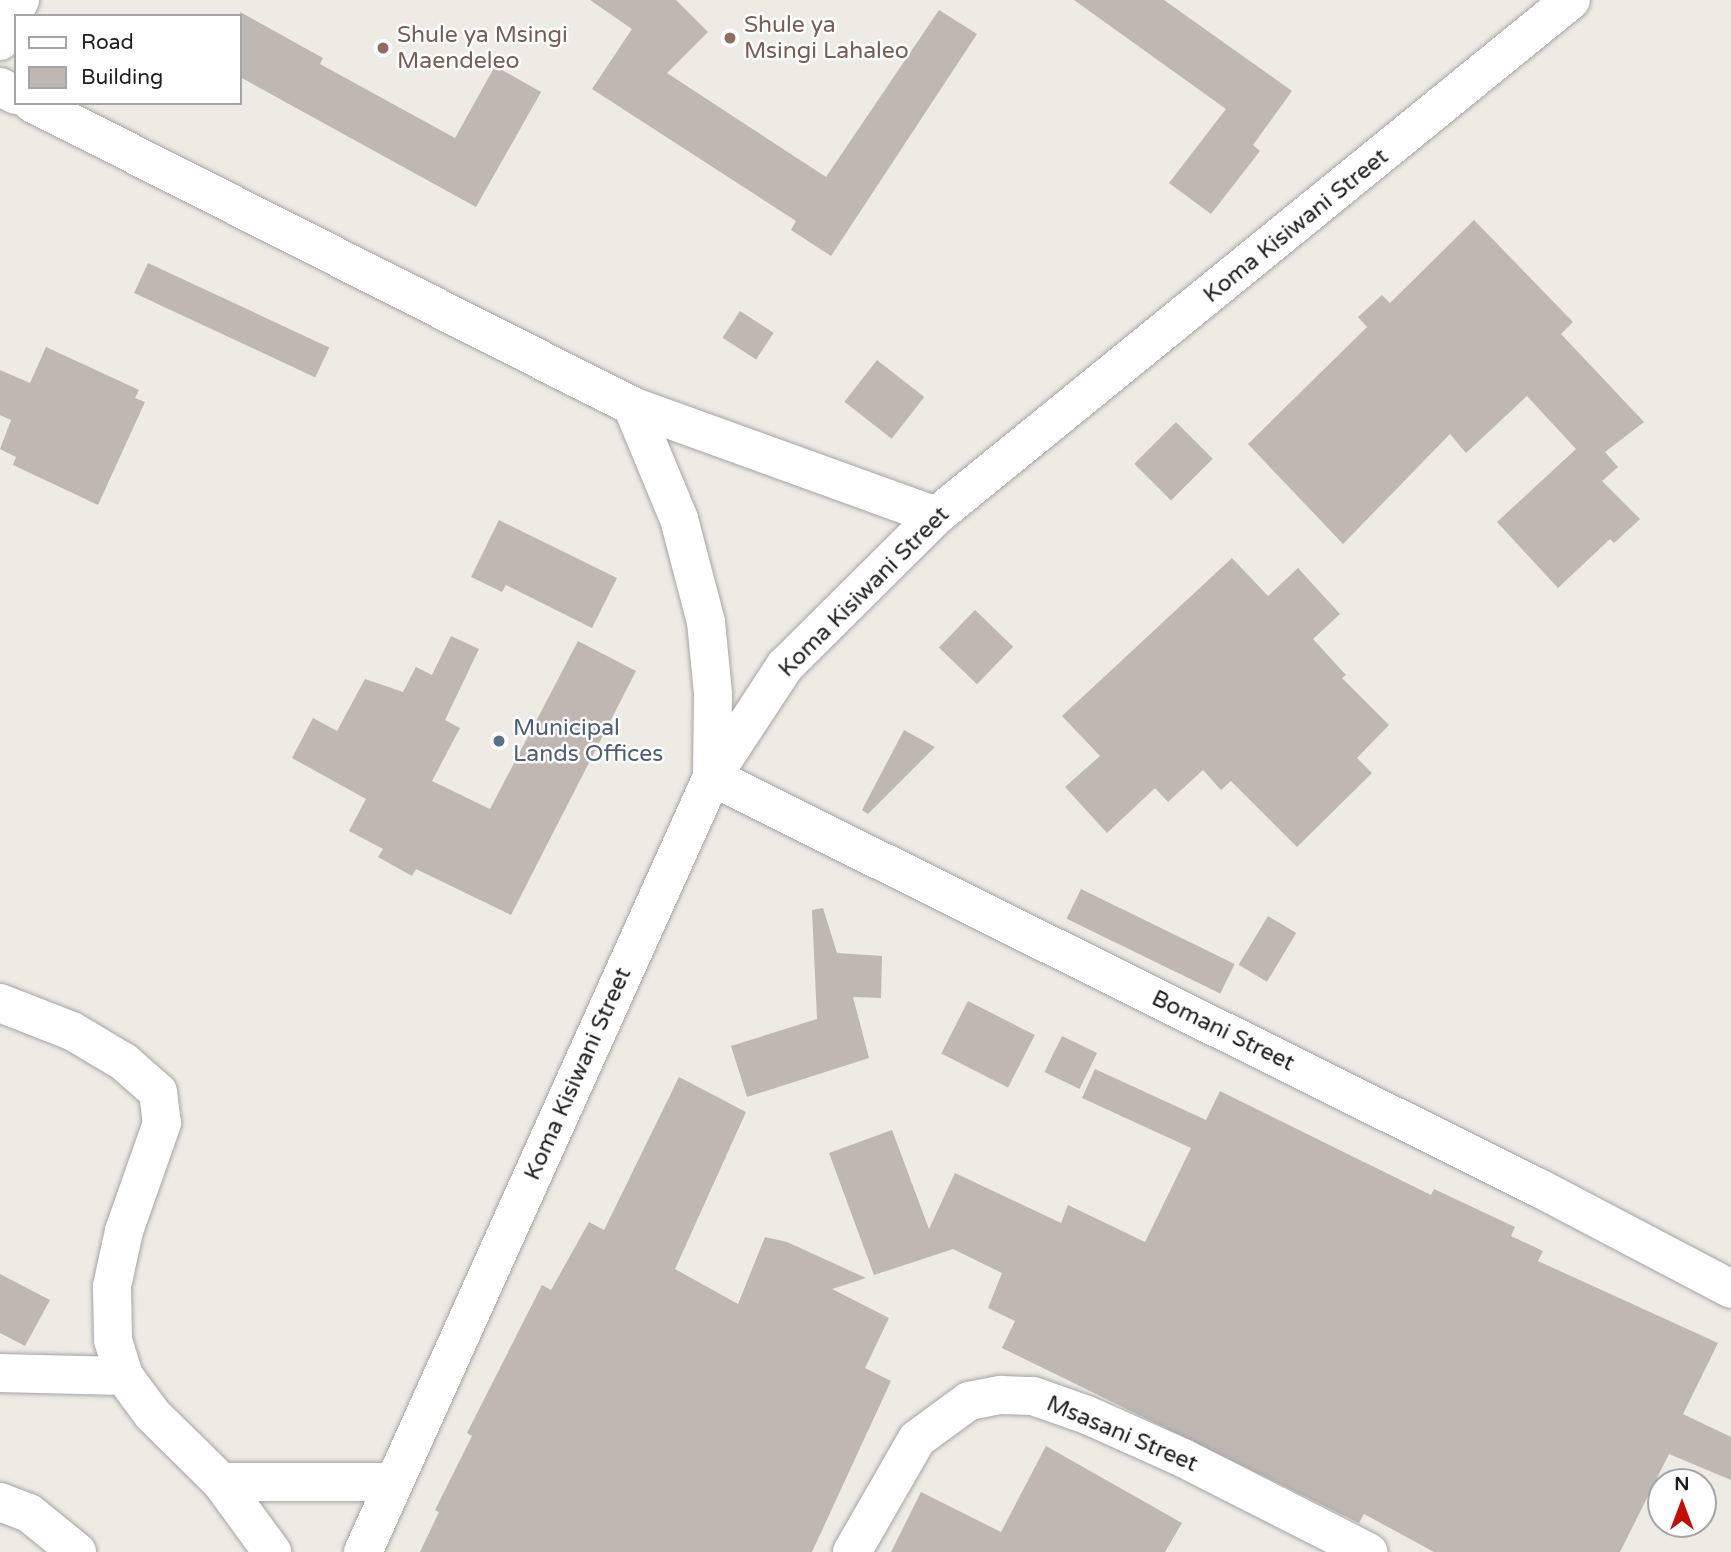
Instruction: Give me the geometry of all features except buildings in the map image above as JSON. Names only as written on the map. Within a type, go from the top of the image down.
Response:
[{"type":"street","points":[[0,41],[20,0]]},
{"type":"street","name":"Koma Kisiwani Street","points":[[363,1552],[712,777],[785,666],[936,516],[1571,0]]},
{"type":"street","points":[[36,105],[632,406],[936,516]]},
{"type":"street","points":[[632,406],[679,519],[706,622],[713,694],[712,777]]},
{"type":"street","name":"Bomani Street","points":[[712,777],[1539,1188],[1731,1289]]},
{"type":"street","points":[[0,1003],[72,1031],[124,1062],[158,1092],[162,1123],[124,1231],[112,1286],[113,1340],[124,1376],[152,1414],[221,1482],[272,1552]]},
{"type":"street","points":[[0,1373],[124,1376]]},
{"type":"street","name":"Msasani Street","points":[[852,1552],[916,1439],[969,1401],[1001,1395],[1033,1396],[1087,1415],[1183,1458],[1368,1552]]},
{"type":"street","points":[[221,1482],[394,1482]]},
{"type":"street","points":[[0,1502],[29,1513],[77,1552]]},
{"type":"place","name":"Shule ya Msingi Lahaleo","points":[[730,38]]},
{"type":"place","name":"Shule ya Msingi Maendeleo","points":[[383,48]]},
{"type":"place","name":"Municipal Lands Offices","points":[[499,741]]}]
